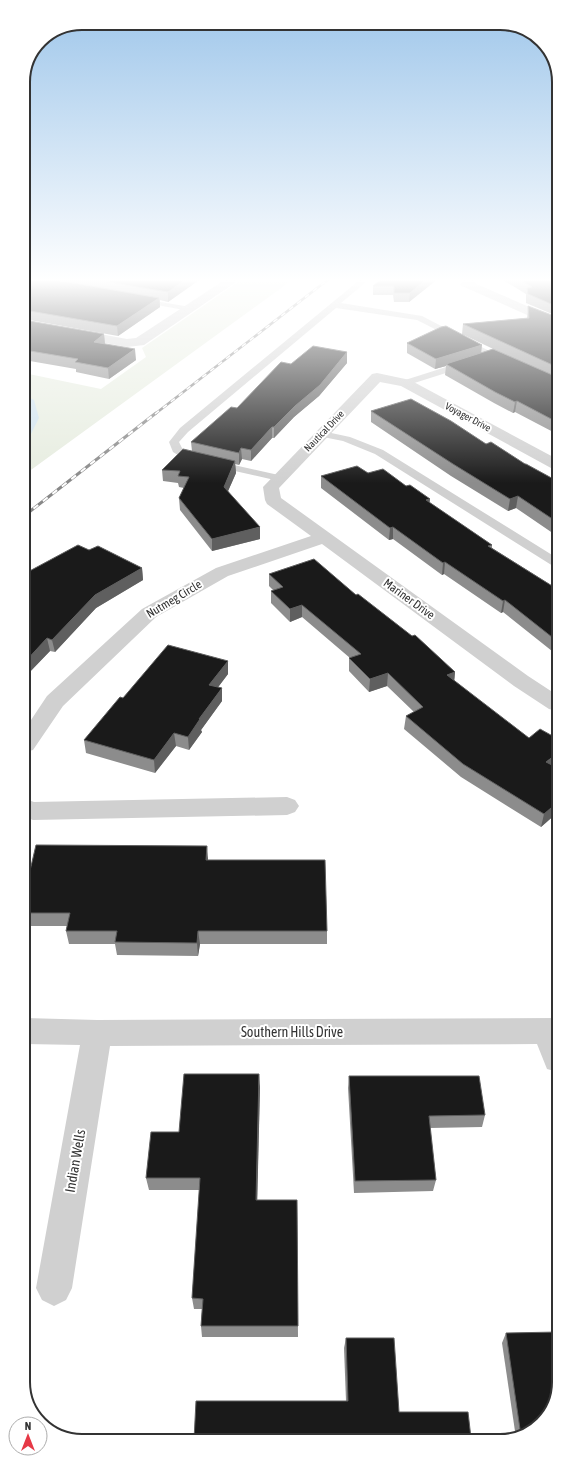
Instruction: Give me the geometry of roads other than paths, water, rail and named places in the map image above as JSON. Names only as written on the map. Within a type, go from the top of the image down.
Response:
[{"type":"street","name":"Nautical Drive","points":[[275,482],[377,376]]},
{"type":"street","name":"Voyager Drive","points":[[377,376],[405,383],[552,462]]},
{"type":"street","name":"Mariner Drive","points":[[275,482],[273,500],[521,681],[552,701]]},
{"type":"street","name":"Nutmeg Circle","points":[[30,738],[55,701],[149,613],[222,572],[324,537]]},
{"type":"street","points":[[30,810],[287,806]]},
{"type":"street","name":"Southern Hills Drive","points":[[30,1032],[552,1031]]},
{"type":"street","name":"Indian Wells","points":[[54,1288],[97,1033]]},
{"type":"lane","points":[[275,482],[190,458],[177,450],[174,442],[184,430],[286,346]]},
{"type":"lane","points":[[405,383],[496,357],[475,346]]},
{"type":"lane","points":[[322,434],[358,443],[379,452],[552,560]]},
{"type":"water","points":[[30,398],[34,400],[39,418],[30,435]]},
{"type":"railway","points":[[155,414],[242,346]]},
{"type":"railway","points":[[30,511],[156,413]]}]
